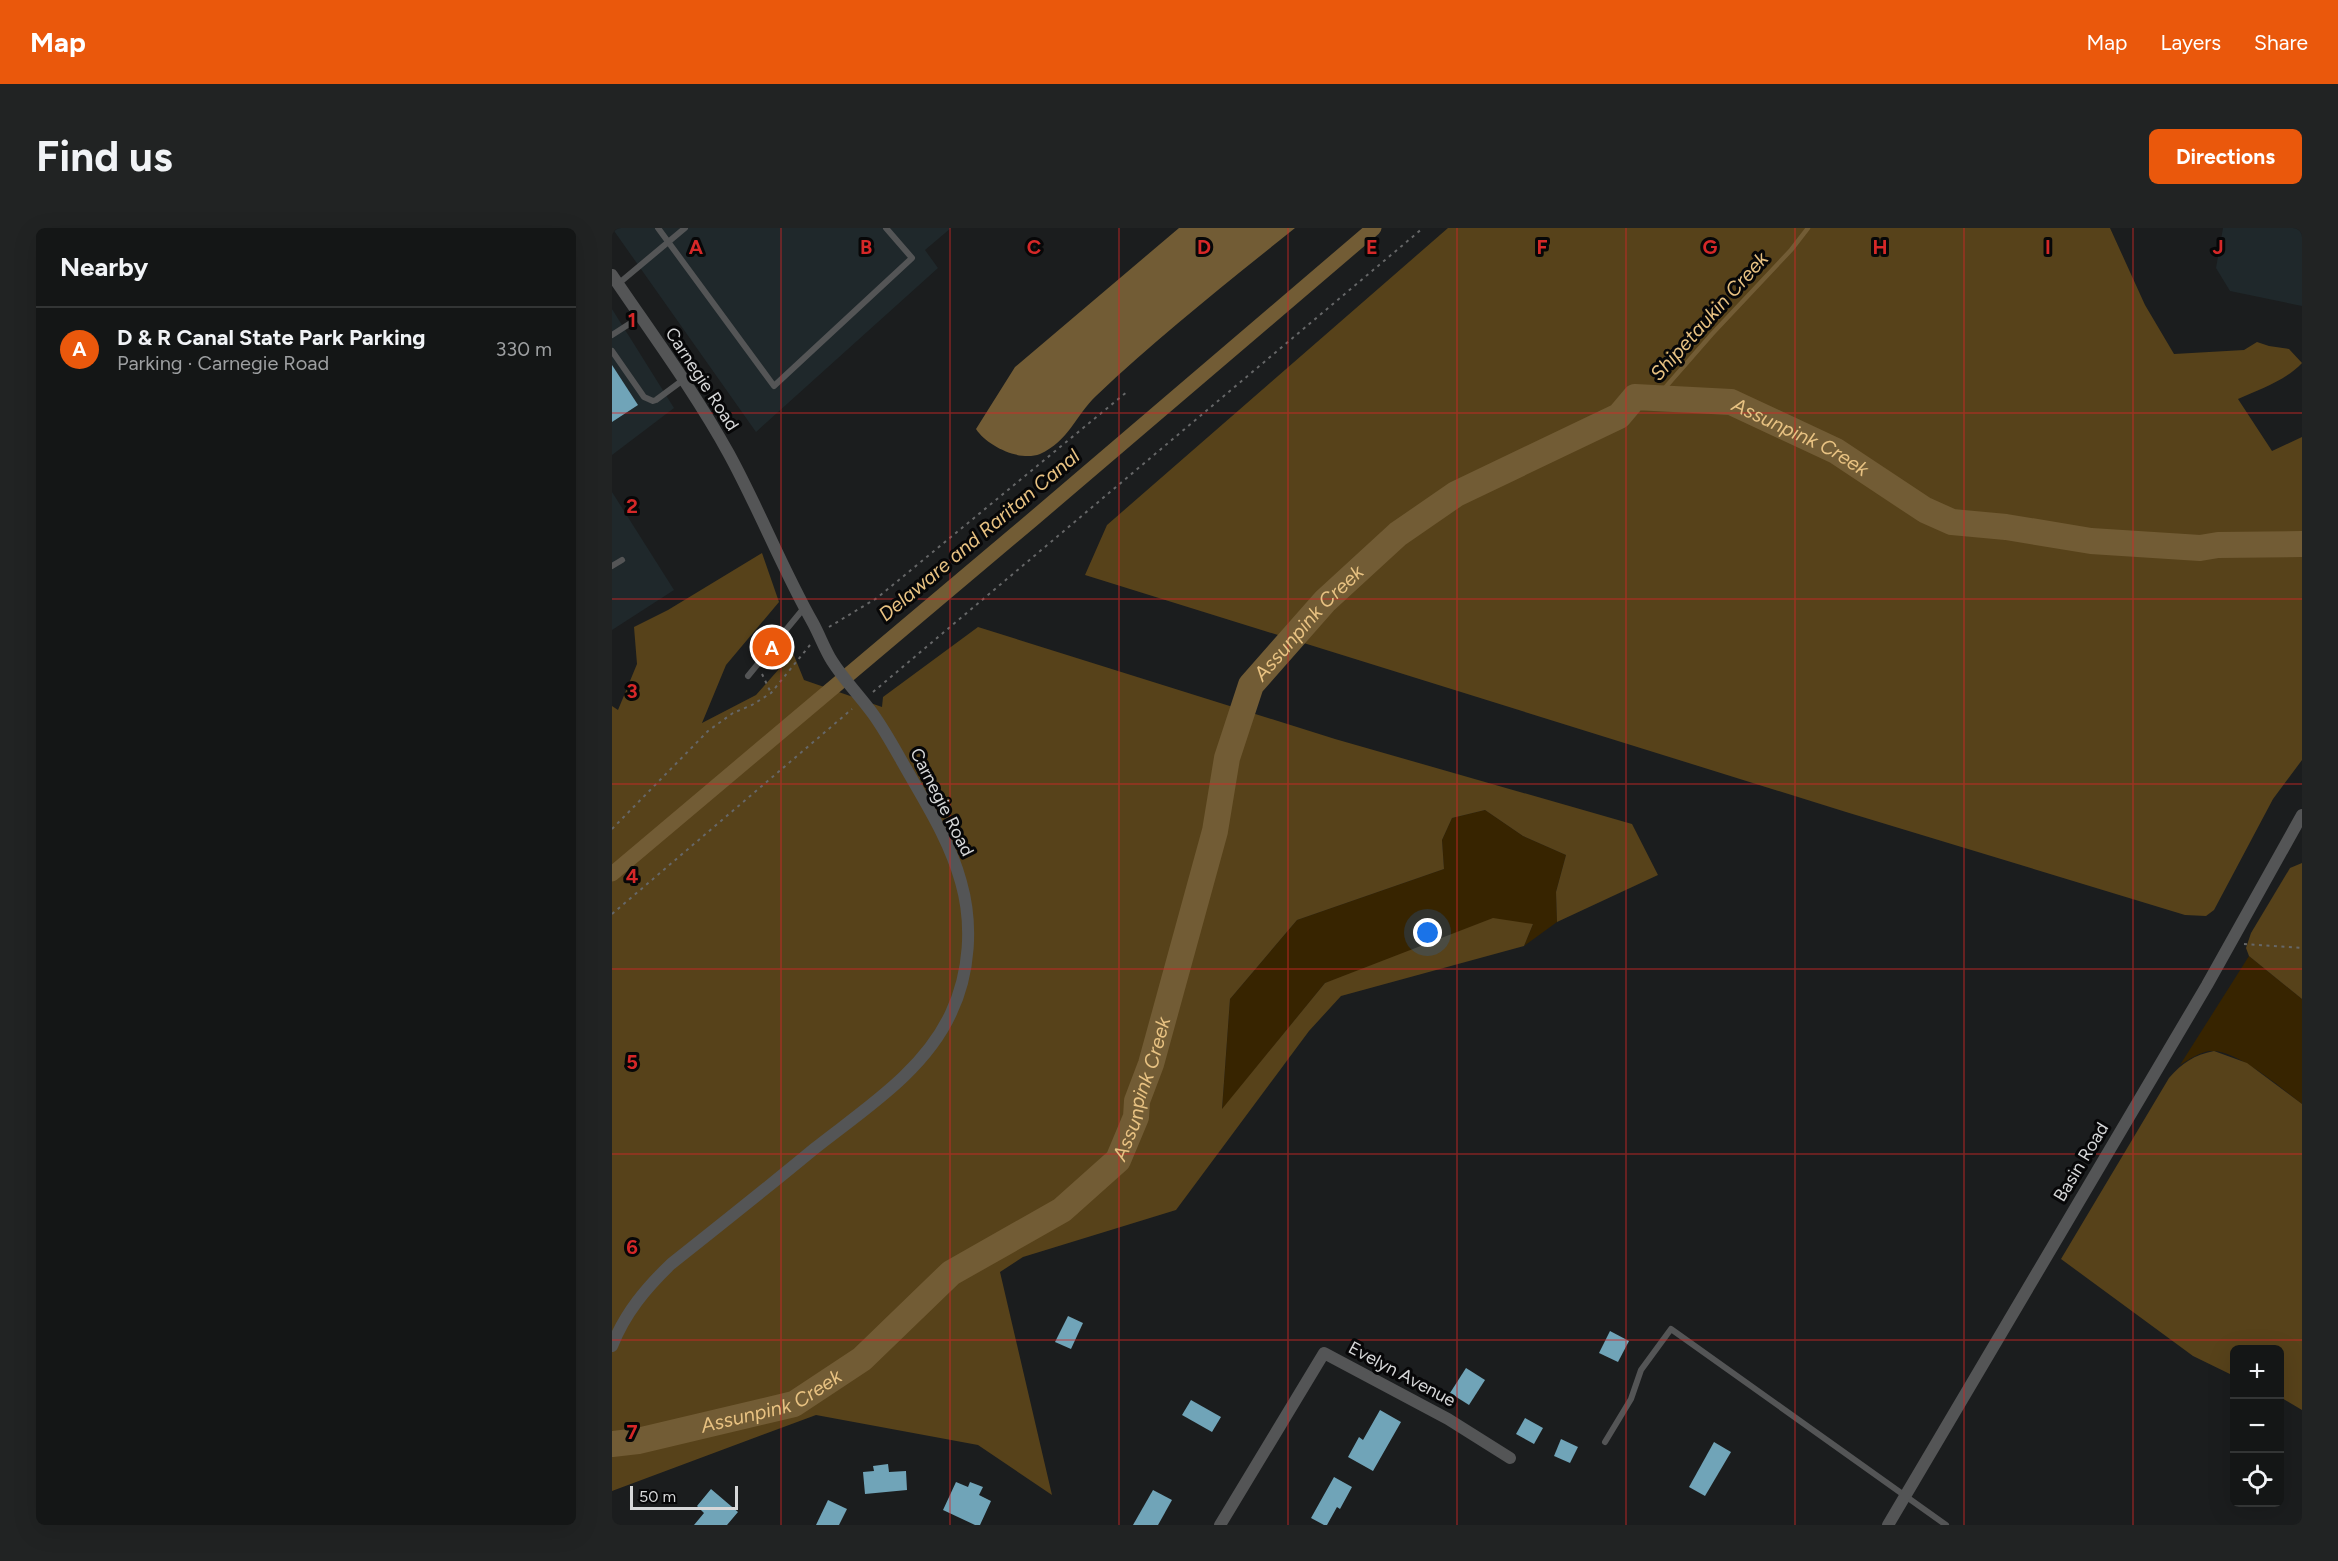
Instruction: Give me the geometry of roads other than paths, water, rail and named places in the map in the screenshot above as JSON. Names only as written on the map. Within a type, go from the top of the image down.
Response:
[{"type":"street","name":"Carnegie Road","points":[[612,1346],[629,1312],[671,1264],[899,1081],[934,1043],[951,1013],[962,979],[968,942],[966,908],[960,879],[932,813],[878,723],[831,659],[728,452],[615,279]]},
{"type":"street","name":"Basin Road","points":[[1888,1525],[2207,985],[2302,815]]},
{"type":"street","name":"Evelyn Avenue","points":[[1220,1525],[1324,1353],[1448,1419],[1510,1458]]},
{"type":"lane","points":[[658,228],[774,386],[912,258],[886,228]]},
{"type":"lane","points":[[615,279],[668,243],[685,228]]},
{"type":"lane","points":[[612,335],[640,317]]},
{"type":"lane","points":[[612,351],[644,397],[656,400],[683,380]]},
{"type":"lane","points":[[612,566],[622,561]]},
{"type":"lane","points":[[748,676],[804,608]]},
{"type":"lane","points":[[1605,1442],[1631,1399],[1641,1370],[1671,1329],[1946,1525]]},
{"type":"waterway","name":"Delaware and Raritan Canal","points":[[612,874],[1374,228]]},
{"type":"waterway","name":"Shipetaukin Creek","points":[[1656,398],[1791,250],[1808,228]]},
{"type":"waterway","name":"Assunpink Creek","points":[[612,1444],[638,1441],[794,1404],[862,1359],[951,1273],[1062,1210],[1118,1160],[1136,1117],[1137,1101],[1151,1064],[1215,831],[1227,758],[1251,685],[1325,601],[1398,534],[1456,494],[1619,416],[1635,397],[1731,402],[1836,451],[1925,510],[1952,522],[2006,527],[2091,541],[2200,548],[2218,545],[2302,544]]},
{"type":"place","name":"D & R Canal State Park Parking","points":[[772,647]]}]
